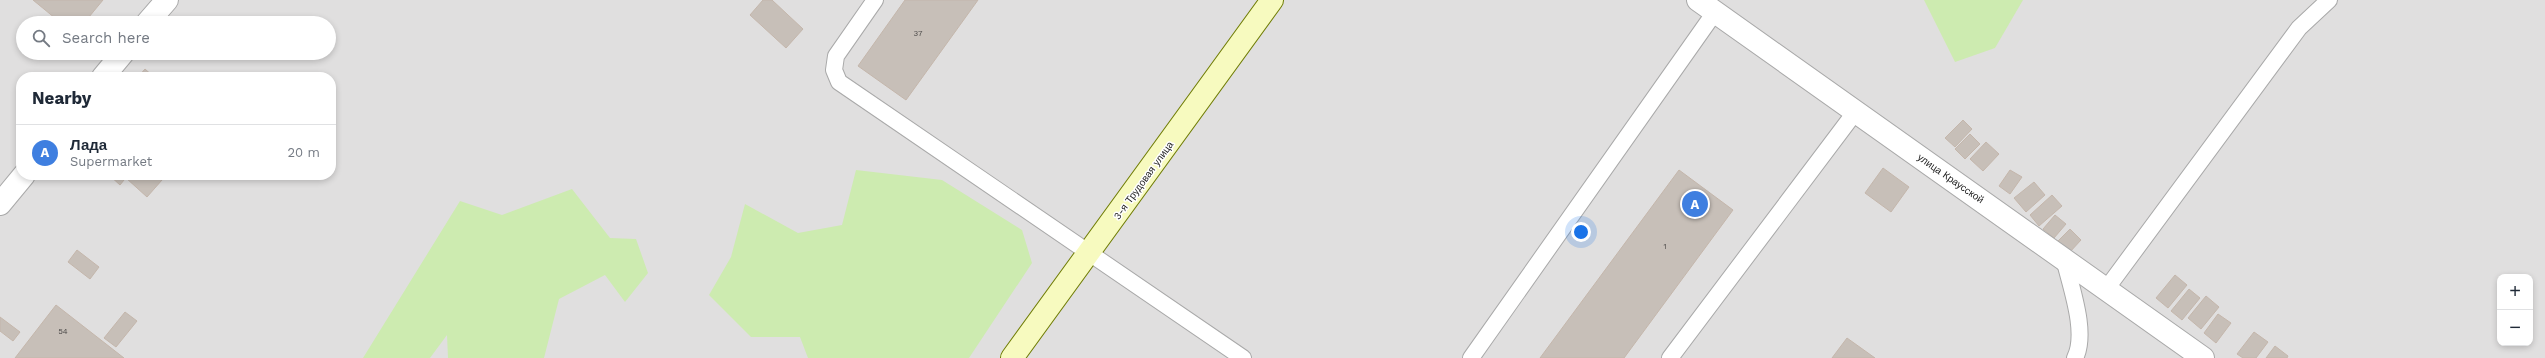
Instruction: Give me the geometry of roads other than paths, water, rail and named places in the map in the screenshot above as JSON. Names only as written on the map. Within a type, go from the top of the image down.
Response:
[{"type":"street","points":[[153,16],[167,0]]},
{"type":"street","name":"3-я Трудовая улица","points":[[1012,358],[1272,0]]},
{"type":"street","name":"улица Краусской","points":[[1707,6],[2107,288],[2203,358]]},
{"type":"street","points":[[107,72],[117,60]]},
{"type":"street","points":[[0,204],[20,180]]},
{"type":"lane","points":[[875,0],[836,56],[834,70],[839,82],[1090,252],[1243,358]]},
{"type":"lane","points":[[2107,288],[2299,28],[2329,0]]},
{"type":"lane","points":[[1471,358],[1707,6]]},
{"type":"lane","points":[[1670,358],[1856,111]]},
{"type":"lane","points":[[2064,258],[2080,329],[2079,350],[2075,358]]},
{"type":"place","name":"Лада","points":[[1695,204]]}]
